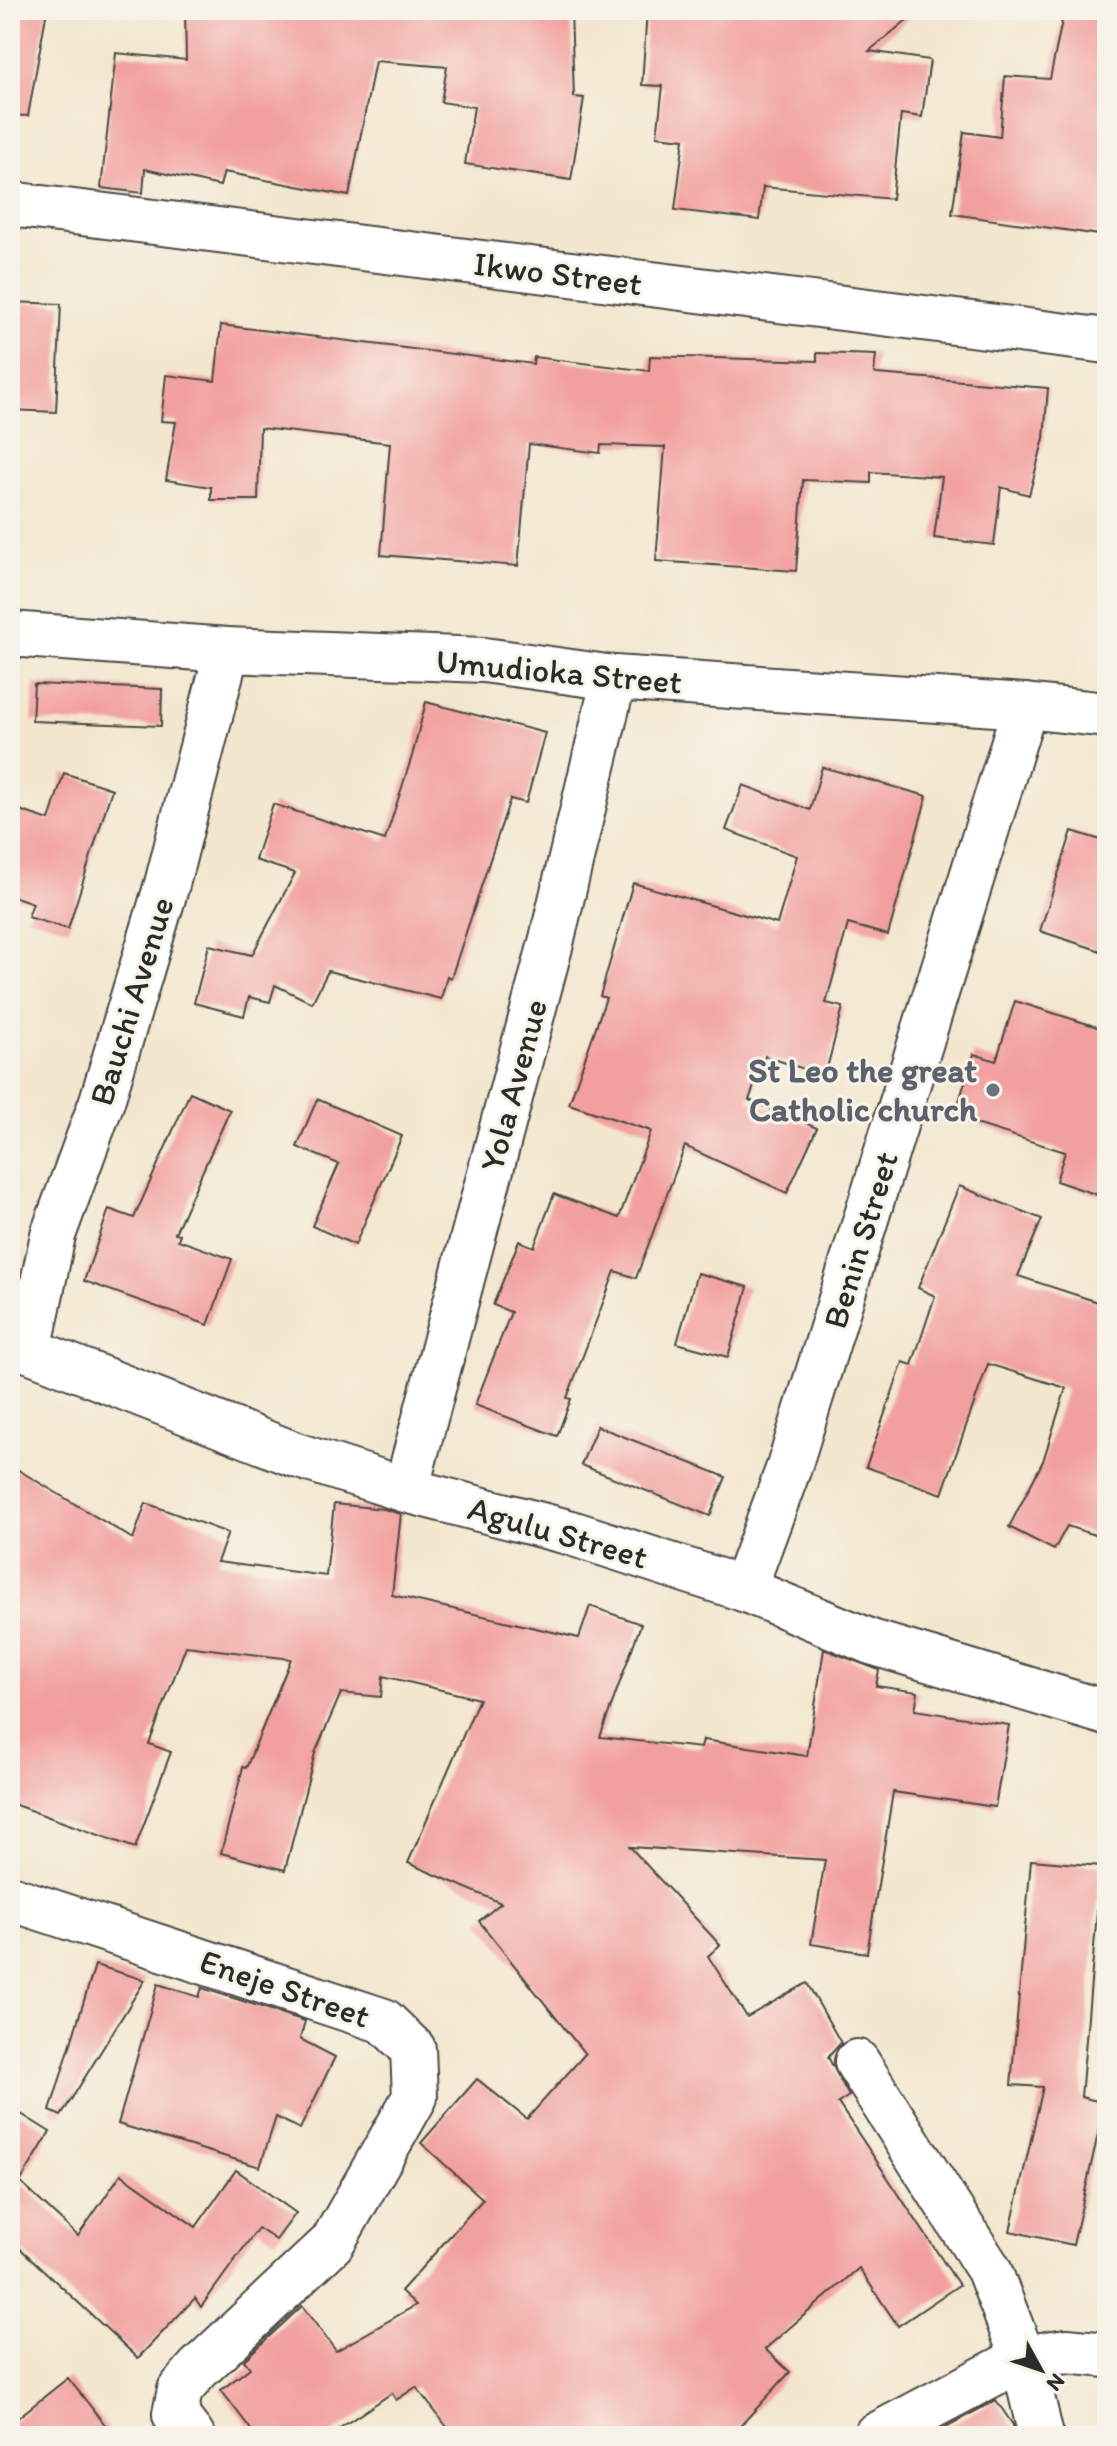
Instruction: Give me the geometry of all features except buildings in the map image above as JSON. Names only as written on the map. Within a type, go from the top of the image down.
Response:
[{"type":"street","name":"Ikwo Street","points":[[10,204],[1107,341]]},
{"type":"street","name":"Umudioka Street","points":[[10,634],[227,650],[484,660],[614,678],[1025,706],[1107,715]]},
{"type":"street","name":"Bauchi Avenue","points":[[19,1348],[53,1235],[102,1101],[163,898],[227,650]]},
{"type":"street","name":"Yola Avenue","points":[[406,1490],[551,943],[614,678]]},
{"type":"street","name":"Benin Street","points":[[744,1589],[789,1467],[1025,706]]},
{"type":"street","name":"Agulu Street","points":[[19,1348],[296,1455],[406,1490],[568,1532],[744,1589],[871,1642],[1107,1713]]},
{"type":"street","name":"Eneje Street","points":[[10,1898],[384,2021],[413,2049],[415,2097],[332,2243],[198,2369],[180,2390],[175,2414],[192,2436]]},
{"type":"street","points":[[857,2062],[989,2270],[1023,2358],[1041,2436]]},
{"type":"street","points":[[875,2436],[1023,2358],[1067,2351],[1107,2355]]},
{"type":"place","name":"St Leo the great Catholic church","points":[[993,1090]]}]
